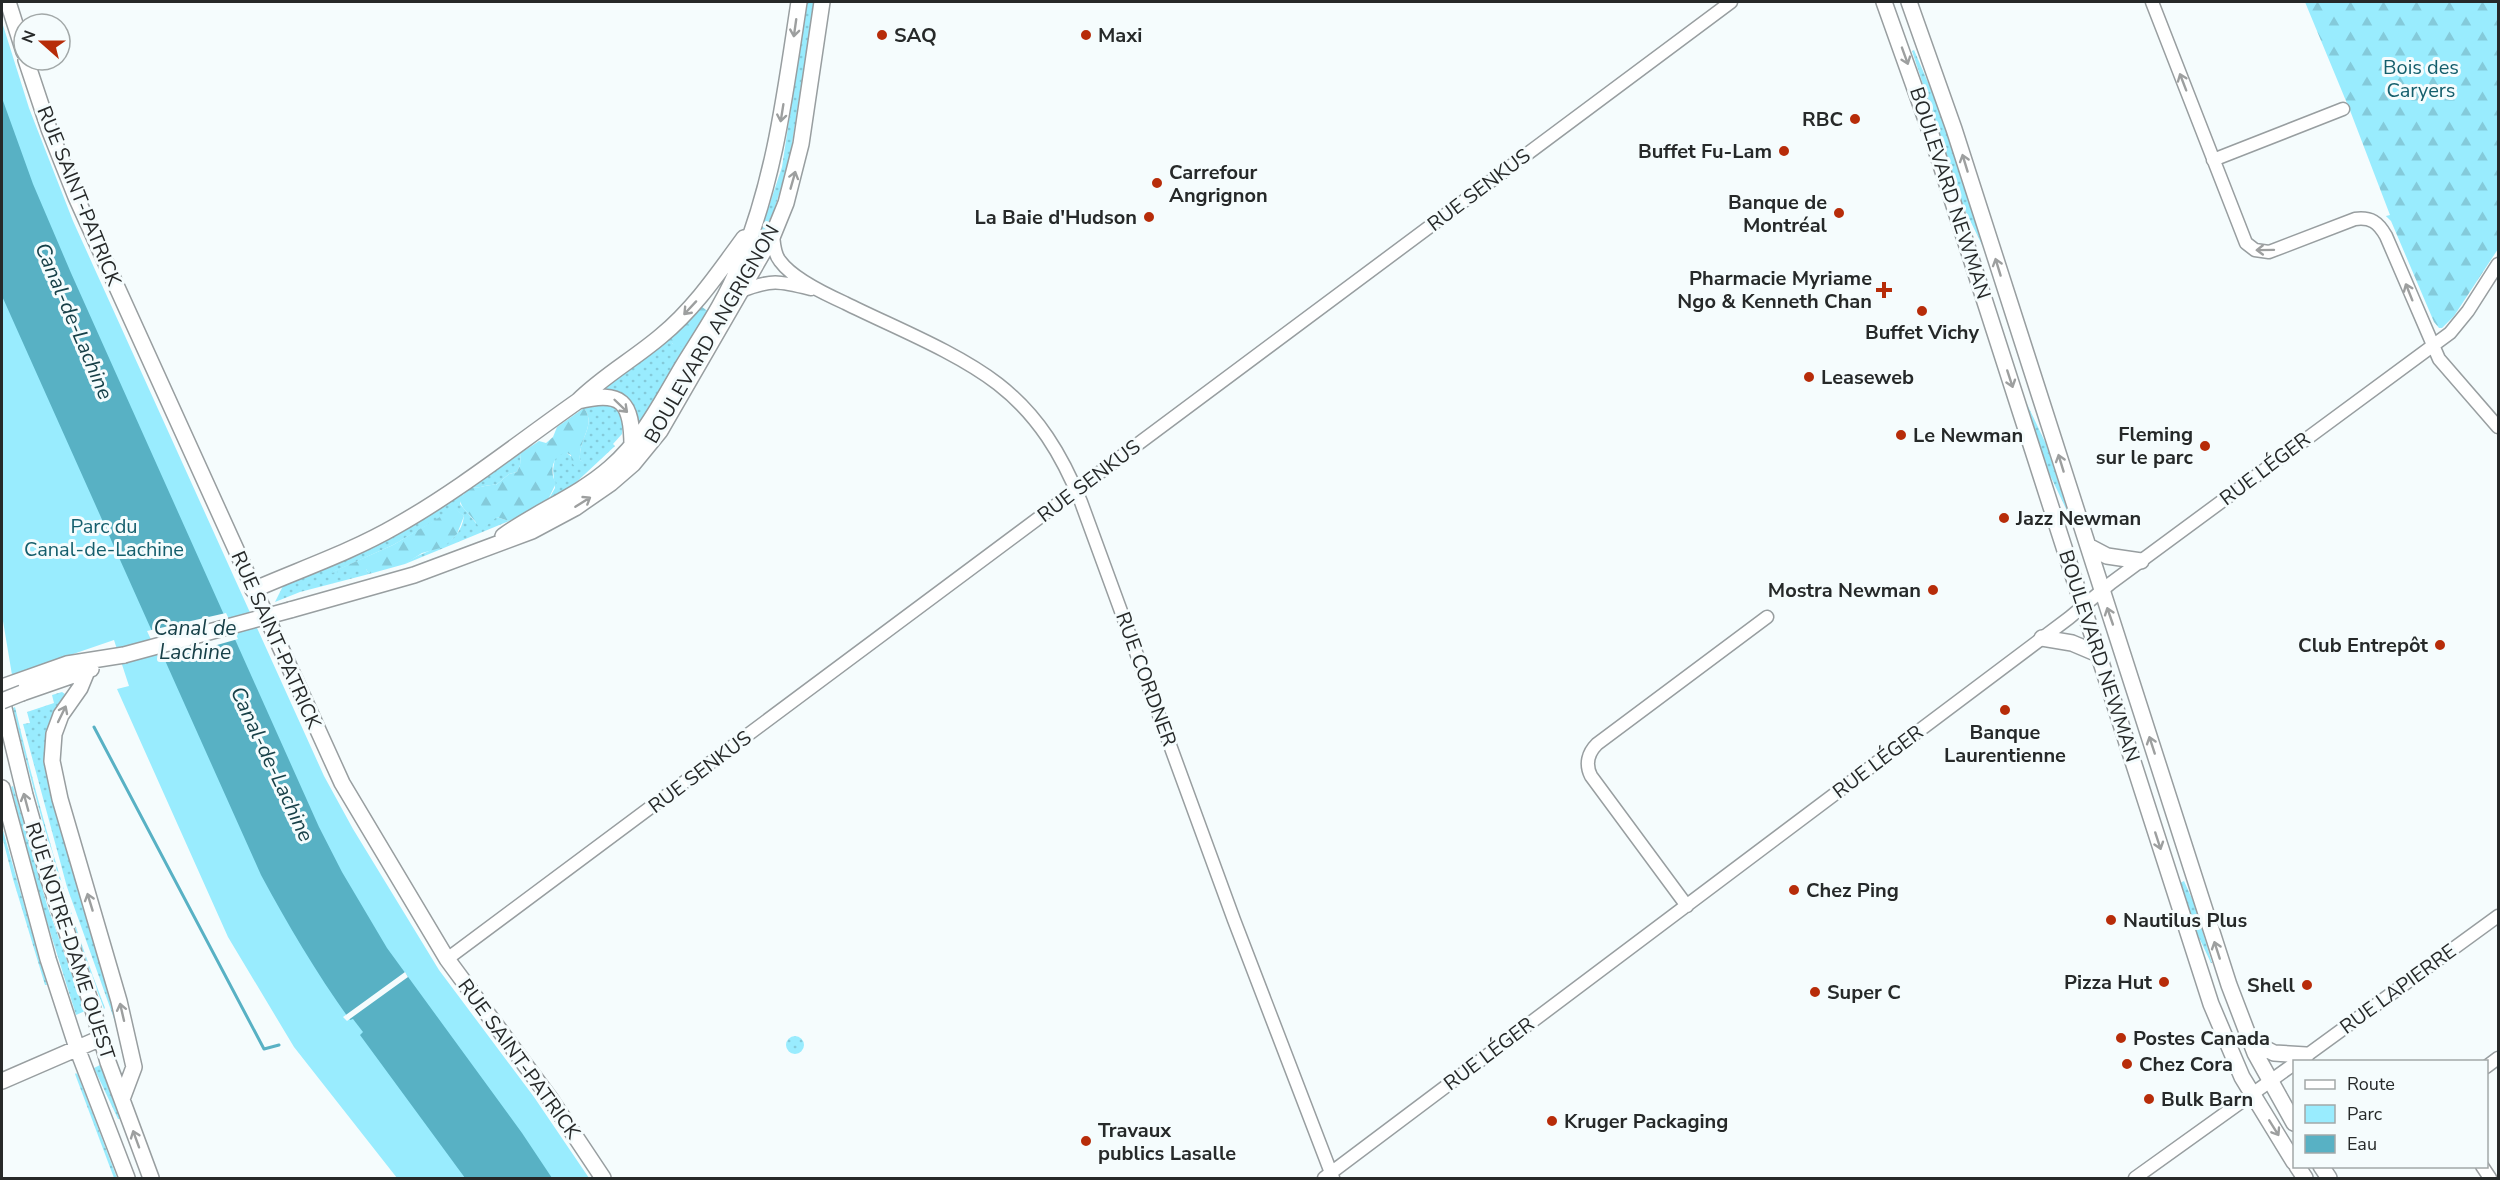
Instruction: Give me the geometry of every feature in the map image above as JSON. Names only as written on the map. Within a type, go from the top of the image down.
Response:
[{"type":"main road","name":"BOULEVARD ANGRIGNON","points":[[489,546],[528,519],[591,483],[632,446],[655,414],[730,284],[756,222],[776,149],[799,2]]},
{"type":"main road","name":"BOULEVARD ANGRIGNON","points":[[2,701],[21,687],[67,664],[124,655],[414,575],[532,531],[606,488],[633,464],[660,431],[773,235],[789,193],[798,159],[822,2]]},
{"type":"main road","name":"BOULEVARD NEWMAN","points":[[1884,2],[1930,131],[2208,997],[2229,1050],[2253,1095],[2293,1159]]},
{"type":"main road","name":"BOULEVARD NEWMAN","points":[[1909,2],[1954,129],[2226,977],[2250,1041],[2270,1082],[2293,1120]]},
{"type":"main road","name":"RUE SAINT-PATRICK","points":[[30,72],[76,197],[342,783],[447,959],[549,1097],[603,1179]]},
{"type":"main road","points":[[254,590],[395,527],[454,489],[578,401],[595,384],[662,336],[687,312],[756,222]]},
{"type":"main road","points":[[578,401],[599,396],[612,397],[618,401],[630,416],[632,446]]},
{"type":"main road","points":[[2088,546],[2108,556],[2141,561]]},
{"type":"main road","points":[[2042,638],[2072,642],[2098,654]]},
{"type":"main road","name":"BOULEVARD ANGRIGNON","points":[[2,687],[21,687],[87,671],[124,655]]},
{"type":"main road","points":[[87,671],[80,688],[61,715],[54,734],[52,761],[60,799],[119,1001],[134,1067],[122,1099]]},
{"type":"main road","name":"RUE NOTRE-DAME OUEST","points":[[2,701],[42,858],[101,1038],[151,1179]]},
{"type":"main road","name":"RUE NOTRE-DAME OUEST","points":[[2,788],[41,936],[78,1048],[127,1179]]},
{"type":"main road","points":[[2,1081],[101,1038]]},
{"type":"main road","points":[[2250,1041],[2274,1053],[2300,1060]]},
{"type":"street","name":"RUE SENKUS","points":[[447,959],[1731,2]]},
{"type":"street","points":[[2152,2],[2244,240],[2255,250],[2264,252],[2355,219],[2368,218],[2378,224],[2386,236],[2432,346],[2441,361],[2499,427]]},
{"type":"street","points":[[2212,160],[2343,109]]},
{"type":"street","points":[[773,235],[775,252],[780,262],[821,291]]},
{"type":"street","name":"RUE LÉGER","points":[[1329,1177],[2141,561],[2432,346],[2458,324],[2499,264]]},
{"type":"street","points":[[741,291],[762,283],[779,281],[821,291]]},
{"type":"street","name":"RUE CORDNER","points":[[821,291],[954,357],[1000,385],[1028,412],[1058,452],[1076,490],[1329,1177]]},
{"type":"street","points":[[1687,906],[1591,776],[1588,757],[1597,744],[1767,617]]},
{"type":"street","name":"RUE LAPIERRE","points":[[2300,1060],[2499,916]]},
{"type":"street","name":"RUE LAPIERRE","points":[[2135,1179],[2293,1065]]},
{"type":"green space","points":[[807,2],[814,2],[789,163],[774,210],[750,263],[782,167]]},
{"type":"green space","name":"Bois des Caryers","points":[[2305,2],[2498,2],[2498,249],[2454,316],[2442,328],[2434,322],[2391,221],[2386,216],[2390,215]]},
{"type":"green space","name":"Parc du Canal-de-Lachine","points":[[2,22],[12,54],[12,72],[18,72],[29,108],[73,221],[324,776],[353,829],[439,970],[534,1097],[589,1178],[397,1178],[294,1047],[228,937],[117,689],[129,686],[114,640],[12,675],[2,615]]},
{"type":"green space","points":[[1914,50],[1939,108],[1983,247],[1963,206],[1912,51]]},
{"type":"green space","points":[[699,305],[708,311],[688,345],[679,346],[666,338]]},
{"type":"green space","points":[[666,337],[673,344],[688,345],[642,426],[638,425],[599,391]]},
{"type":"green space","points":[[2026,402],[2046,444],[2069,515],[2049,473]]},
{"type":"green space","points":[[590,404],[600,404],[616,409],[623,417],[622,434],[613,444],[615,446],[570,488],[547,502],[555,488],[553,470],[555,458],[562,452],[573,458],[572,463],[583,462],[580,460],[580,452],[589,421],[584,408]]},
{"type":"green space","points":[[584,408],[589,421],[580,452],[580,460],[584,462],[576,468],[572,463],[571,455],[567,453],[558,456],[552,469],[556,483],[547,502],[509,521],[497,517],[485,527],[478,526],[461,503],[461,498],[465,493],[472,487],[496,485],[509,474],[517,472],[521,453],[539,441],[546,443],[553,437],[557,427]]},
{"type":"green space","points":[[521,453],[517,472],[509,474],[496,485],[472,487]]},
{"type":"green space","points":[[464,492],[460,504],[476,523],[497,517],[509,521],[405,564],[456,535],[464,516],[455,509],[393,545],[333,572],[362,568],[366,569],[369,574],[300,592],[275,602],[283,586],[390,539]]},
{"type":"green space","points":[[455,508],[464,516],[457,534],[444,547],[422,553],[405,564],[369,574],[366,569],[330,573],[393,545]]},
{"type":"green space","points":[[62,692],[65,694],[56,710],[48,740],[46,768],[119,1026],[117,1027],[67,887],[23,724],[30,723],[27,712],[54,703],[52,695]]},
{"type":"green space","points":[[15,707],[55,859],[104,1009],[77,935],[54,860],[13,708]]},
{"type":"green space","points":[[13,786],[47,905],[85,1011],[76,1015],[42,906],[11,787]]},
{"type":"green space","points":[[2,827],[47,985],[45,985],[13,879],[2,836]]},
{"type":"green space","points":[[2184,881],[2194,903],[2212,963],[2194,927],[2180,883]]},
{"type":"green space","points":[[791,1036],[799,1036],[804,1041],[802,1052],[791,1054],[786,1049],[786,1041]]},
{"type":"green space","points":[[100,1065],[120,1119],[94,1068]]},
{"type":"green space","points":[[76,1073],[78,1075],[117,1178],[114,1178]]},
{"type":"water","name":"Canal de Lachine","points":[[2,98],[33,184],[71,273],[319,827],[342,872],[387,948],[522,1133],[552,1178],[465,1178],[360,1035],[363,1032],[353,1019],[350,1020],[338,1003],[303,949],[261,875],[2,296]]},
{"type":"pier","points":[[226,613],[238,639],[161,661],[147,631]]},
{"type":"pier","points":[[405,972],[408,977],[347,1021],[343,1017]]},
{"type":"waterway","points":[[94,727],[264,1049],[279,1045]]},
{"type":"place","name":"SAQ","points":[[882,35]]},
{"type":"place","name":"Maxi","points":[[1086,35]]},
{"type":"place","name":"RBC","points":[[1855,119]]},
{"type":"place","name":"Buffet Fu-Lam","points":[[1784,151]]},
{"type":"place","name":"Carrefour Angrignon","points":[[1157,183]]},
{"type":"place","name":"Banque de Montréal","points":[[1839,213]]},
{"type":"place","name":"La Baie d'Hudson","points":[[1149,217]]},
{"type":"place","name":"Pharmacie Myriame Ngo & Kenneth Chan","points":[[1884,290]]},
{"type":"place","name":"Buffet Vichy","points":[[1922,311]]},
{"type":"place","name":"Leaseweb","points":[[1809,377]]},
{"type":"place","name":"Le Newman","points":[[1901,435]]},
{"type":"place","name":"Fleming sur le parc","points":[[2205,446]]},
{"type":"place","name":"Jazz Newman","points":[[2004,518]]},
{"type":"place","name":"Mostra Newman","points":[[1933,590]]},
{"type":"place","name":"Club Entrepôt","points":[[2440,645]]},
{"type":"place","name":"Banque Laurentienne","points":[[2005,710]]},
{"type":"place","name":"Chez Ping","points":[[1794,890]]},
{"type":"place","name":"Nautilus Plus","points":[[2111,920]]},
{"type":"place","name":"Pizza Hut","points":[[2164,982]]},
{"type":"place","name":"Shell","points":[[2307,985]]},
{"type":"place","name":"Super C","points":[[1815,992]]},
{"type":"place","name":"Postes Canada","points":[[2121,1038]]},
{"type":"place","name":"Chez Cora","points":[[2127,1064]]},
{"type":"place","name":"Bulk Barn","points":[[2149,1099]]},
{"type":"place","name":"Kruger Packaging","points":[[1552,1121]]},
{"type":"place","name":"Travaux publics Lasalle","points":[[1086,1141]]},
{"type":"water label","name":"Canal-de-Lachine","points":[[74,321]]},
{"type":"water label","name":"Canal-de-Lachine","points":[[272,764]]}]
